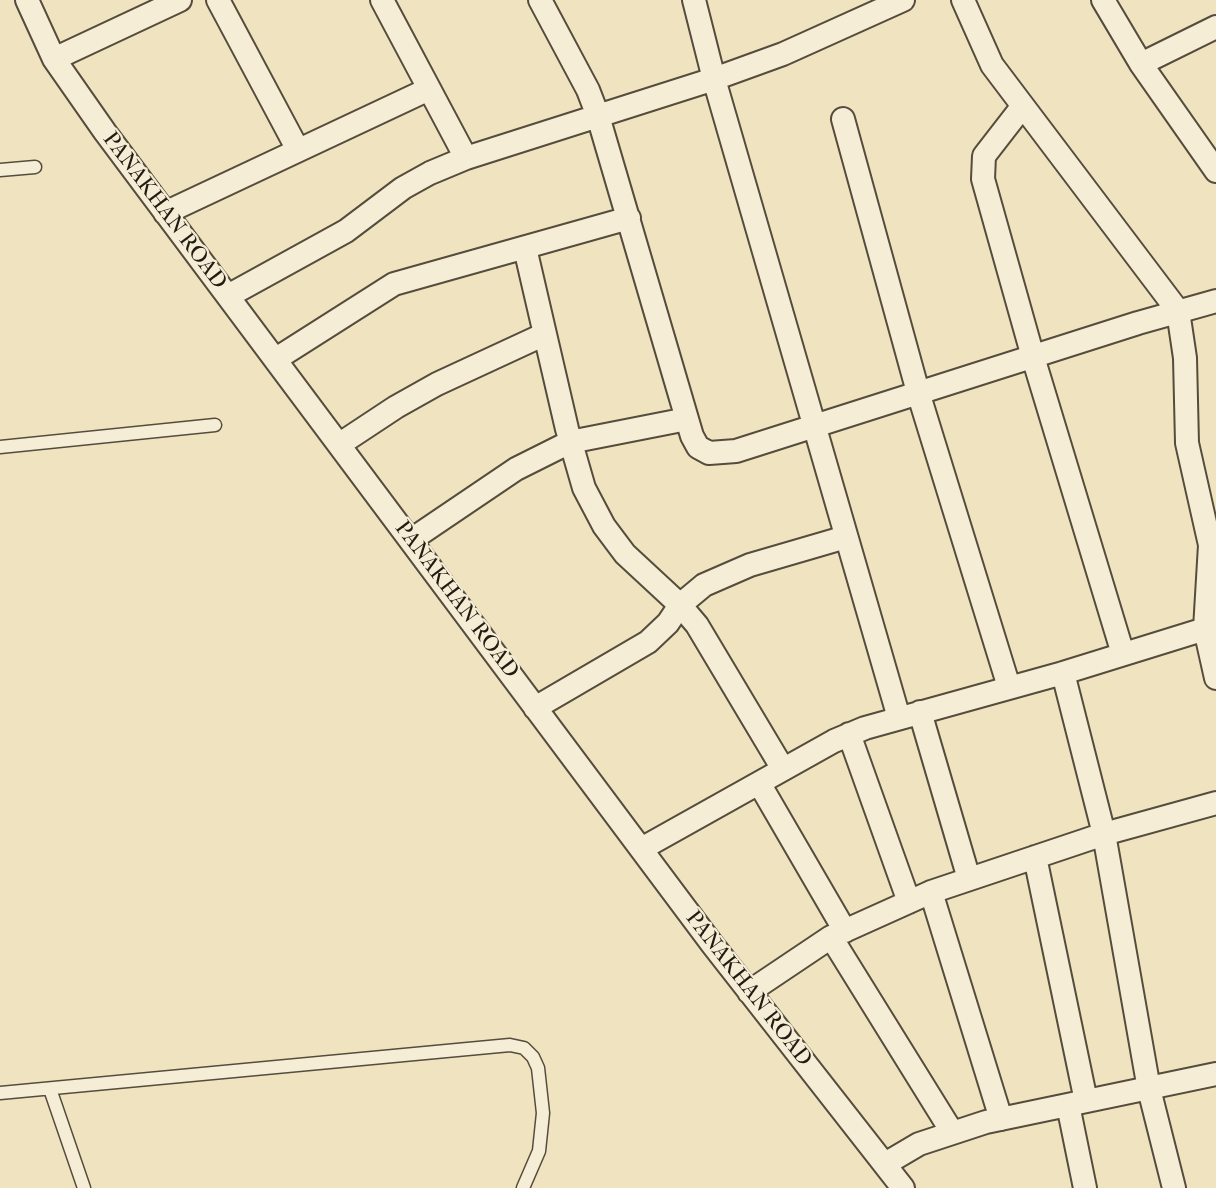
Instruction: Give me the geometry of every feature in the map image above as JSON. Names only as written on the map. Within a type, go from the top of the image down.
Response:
[{"type":"street","name":"PANAKHAN ROAD","points":[[27,0],[54,59],[69,84],[749,992],[903,1188]]},
{"type":"street","points":[[54,59],[180,0]]},
{"type":"street","points":[[218,0],[298,150]]},
{"type":"street","points":[[382,0],[466,158]]},
{"type":"street","points":[[540,0],[588,90],[598,116],[687,419],[698,447],[709,453],[723,454],[1216,301]]},
{"type":"street","points":[[694,0],[714,79],[846,537],[969,879]]},
{"type":"street","points":[[228,296],[346,231],[403,188],[466,158],[714,79],[783,54],[871,6],[903,0]]},
{"type":"street","points":[[963,0],[982,48],[1022,107],[1178,311],[1186,376],[1184,424],[1210,545],[1205,629],[1216,678]]},
{"type":"street","points":[[1103,0],[1141,64],[1216,171]]},
{"type":"street","points":[[1141,64],[1216,27]]},
{"type":"street","points":[[165,213],[429,89]]},
{"type":"street","points":[[1022,107],[984,156],[982,166],[1033,357],[1123,654]]},
{"type":"street","points":[[843,119],[918,392],[1009,687]]},
{"type":"street","points":[[276,359],[394,284],[629,218]]},
{"type":"street","points":[[525,248],[570,442],[584,488],[604,526],[625,554],[680,605],[697,625],[783,769]]},
{"type":"street","points":[[340,444],[396,407],[437,384],[545,334]]},
{"type":"street","points":[[411,540],[516,469],[570,442],[687,419]]},
{"type":"street","points":[[536,708],[648,642],[668,623],[680,605],[704,585],[724,575],[846,537]]},
{"type":"street","points":[[641,849],[849,734],[1063,673],[1205,629]]},
{"type":"street","points":[[1063,673],[1104,834],[1149,1089],[1174,1188]]},
{"type":"street","points":[[849,734],[909,902]]},
{"type":"street","points":[[759,783],[838,934],[952,1132]]},
{"type":"street","points":[[749,992],[838,934],[931,892],[1104,834],[1216,803]]},
{"type":"street","points":[[1035,858],[1077,1103],[1085,1188]]},
{"type":"street","points":[[931,892],[1001,1119]]},
{"type":"street","points":[[885,1164],[919,1144],[952,1132],[1001,1119],[1216,1074]]},
{"type":"lane","points":[[0,170],[35,167]]},
{"type":"lane","points":[[0,447],[215,425]]},
{"type":"lane","points":[[0,1093],[510,1045],[524,1048],[536,1063],[543,1113],[539,1150],[523,1188]]},
{"type":"lane","points":[[50,1089],[84,1188]]}]
